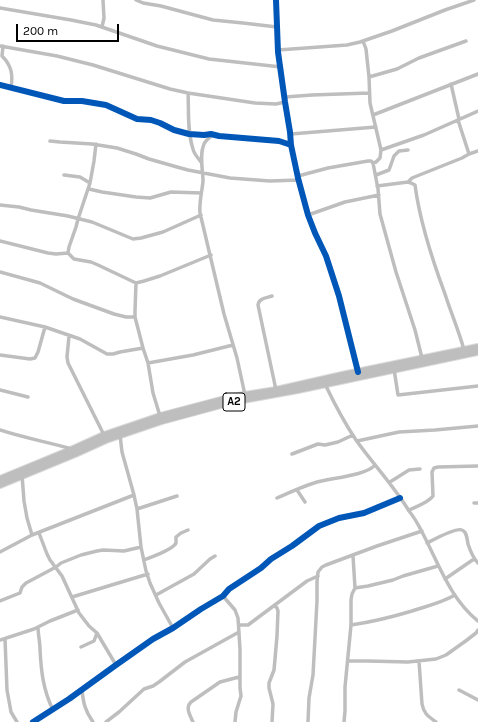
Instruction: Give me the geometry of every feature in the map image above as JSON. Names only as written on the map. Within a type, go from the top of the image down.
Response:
[{"type":"highway","name":"A2","points":[[0,479],[104,436],[160,416],[232,397],[276,390],[478,347]]},
{"type":"highway","name":"A2","points":[[0,485],[120,435],[162,421],[232,402],[478,352]]},
{"type":"street","points":[[102,27],[104,18],[103,0]]},
{"type":"street","points":[[136,0],[213,20],[243,22],[277,28]]},
{"type":"street","points":[[276,0],[280,67],[291,145],[298,178],[308,215],[326,256],[339,296],[358,372]]},
{"type":"street","points":[[278,50],[347,45],[363,41],[474,0]]},
{"type":"street","points":[[0,8],[71,20],[102,27],[157,46],[209,59],[280,67]]},
{"type":"street","points":[[363,41],[366,49],[370,103],[381,150],[380,158],[373,163]]},
{"type":"street","points":[[369,77],[392,71],[419,58],[466,41]]},
{"type":"street","points":[[11,88],[12,74],[7,62],[2,56],[2,46],[57,56],[93,65],[170,89],[188,93],[255,103],[276,104],[285,102]]},
{"type":"street","points":[[373,115],[478,74]]},
{"type":"street","points":[[452,84],[458,119],[470,154]]},
{"type":"street","points":[[0,85],[64,101],[82,101],[106,105],[136,118],[152,120],[174,130],[189,134],[279,141],[291,145]]},
{"type":"street","points":[[188,93],[189,134],[193,150],[201,162]]},
{"type":"street","points":[[285,97],[369,93]]},
{"type":"street","points":[[381,150],[478,112]]},
{"type":"street","points":[[290,134],[376,127]]},
{"type":"street","points":[[213,135],[206,140],[202,150],[202,186],[200,208],[224,314],[245,395]]},
{"type":"street","points":[[50,140],[96,144],[117,148],[182,169],[202,173],[230,178],[270,181],[298,178],[328,168],[368,161],[373,163]]},
{"type":"street","points":[[68,253],[83,202],[89,189],[96,144]]},
{"type":"street","points":[[376,175],[389,170],[398,150],[408,150]]},
{"type":"street","points":[[408,182],[412,178],[478,151]]},
{"type":"street","points":[[373,163],[379,195],[379,210],[422,358]]},
{"type":"street","points":[[64,175],[80,177],[90,183]]},
{"type":"street","points":[[377,186],[408,182],[415,185],[425,235],[464,350]]},
{"type":"street","points":[[89,189],[150,198],[171,192],[201,192]]},
{"type":"street","points":[[308,215],[345,202],[379,195]]},
{"type":"street","points":[[0,205],[19,207],[92,222],[128,238],[136,239],[168,230],[201,215]]},
{"type":"street","points":[[0,241],[48,253],[68,253],[74,259],[91,262],[136,283],[160,276],[211,255]]},
{"type":"street","points":[[0,272],[40,283],[73,299],[114,314],[126,317],[135,317]]},
{"type":"street","points":[[136,283],[135,317],[148,363],[153,393],[160,416]]},
{"type":"street","points":[[272,296],[261,299],[258,305],[276,390]]},
{"type":"street","points":[[0,316],[46,327],[84,341],[108,354],[143,348]]},
{"type":"street","points":[[0,355],[30,359],[35,358],[46,327]]},
{"type":"street","points":[[69,336],[66,357],[68,363],[104,436]]},
{"type":"street","points":[[148,363],[193,355],[233,345]]},
{"type":"street","points":[[394,369],[398,395],[478,386]]},
{"type":"street","points":[[325,384],[353,436],[390,482],[422,531],[438,566],[455,595],[466,610],[478,621]]},
{"type":"street","points":[[0,390],[28,397]]},
{"type":"street","points":[[357,441],[399,432],[478,426]]},
{"type":"street","points":[[0,430],[73,449]]},
{"type":"street","points":[[120,435],[122,452],[137,509],[141,547],[150,583],[173,628]]},
{"type":"street","points":[[292,454],[318,444],[325,445],[353,436]]},
{"type":"street","points":[[277,498],[315,482],[353,475],[374,467],[375,465]]},
{"type":"street","points":[[409,510],[422,504],[433,496],[432,472],[434,468],[478,466]]},
{"type":"street","points":[[390,482],[409,470],[420,469]]},
{"type":"street","points":[[22,475],[24,501],[32,535]]},
{"type":"street","points":[[297,490],[305,502]]},
{"type":"street","points":[[0,552],[32,535],[134,495]]},
{"type":"street","points":[[137,509],[177,496]]},
{"type":"street","points":[[33,722],[82,690],[153,639],[223,596],[229,589],[319,526],[339,518],[364,512],[400,498]]},
{"type":"street","points":[[427,544],[440,536],[459,529],[462,530],[465,533],[474,559],[478,563]]},
{"type":"street","points":[[144,560],[172,547],[176,543],[176,537],[180,533],[188,530]]},
{"type":"street","points":[[308,722],[317,601],[316,582],[320,571],[326,565],[422,531]]},
{"type":"street","points":[[39,533],[50,560],[62,576],[82,618],[97,633],[116,665]]},
{"type":"street","points":[[0,601],[20,593],[22,587],[26,583],[70,559],[97,551],[124,551],[141,547]]},
{"type":"street","points":[[156,595],[194,574],[215,556]]},
{"type":"street","points":[[344,722],[345,687],[351,625],[351,600],[354,588],[353,556]]},
{"type":"street","points":[[445,579],[474,559]]},
{"type":"street","points":[[354,588],[393,580],[438,566]]},
{"type":"street","points":[[72,597],[148,574]]},
{"type":"street","points":[[239,625],[248,624],[275,606],[307,581],[318,576]]},
{"type":"street","points":[[351,625],[426,607],[439,603],[455,595]]},
{"type":"street","points":[[223,596],[237,614],[239,625],[241,696],[236,712],[235,722]]},
{"type":"street","points":[[272,722],[273,704],[269,683],[274,670],[278,636],[278,611],[275,606]]},
{"type":"street","points":[[0,640],[34,629],[78,610]]},
{"type":"street","points":[[38,627],[43,681],[53,710]]},
{"type":"street","points":[[348,661],[408,662],[436,659],[446,655],[476,634],[478,630]]},
{"type":"street","points":[[106,722],[144,689],[153,686],[185,662],[239,632]]},
{"type":"street","points":[[81,647],[94,641],[97,633]]},
{"type":"street","points":[[5,639],[11,712],[17,722]]},
{"type":"street","points":[[419,661],[422,704],[426,714],[436,722]]},
{"type":"street","points":[[193,722],[188,712],[188,707],[191,702],[220,682],[240,677]]},
{"type":"street","points":[[82,690],[84,708],[93,722]]},
{"type":"street","points":[[459,690],[478,700]]},
{"type":"cycle path","points":[[276,0],[278,52],[291,145],[298,178],[308,215],[326,256],[339,296],[358,372]]},
{"type":"cycle path","points":[[0,85],[64,101],[82,101],[106,105],[137,119],[151,120],[174,130],[189,134],[211,134],[279,141],[291,145]]},
{"type":"cycle path","points":[[33,722],[69,699],[153,639],[223,596],[229,589],[319,526],[339,518],[364,513],[400,498]]}]
